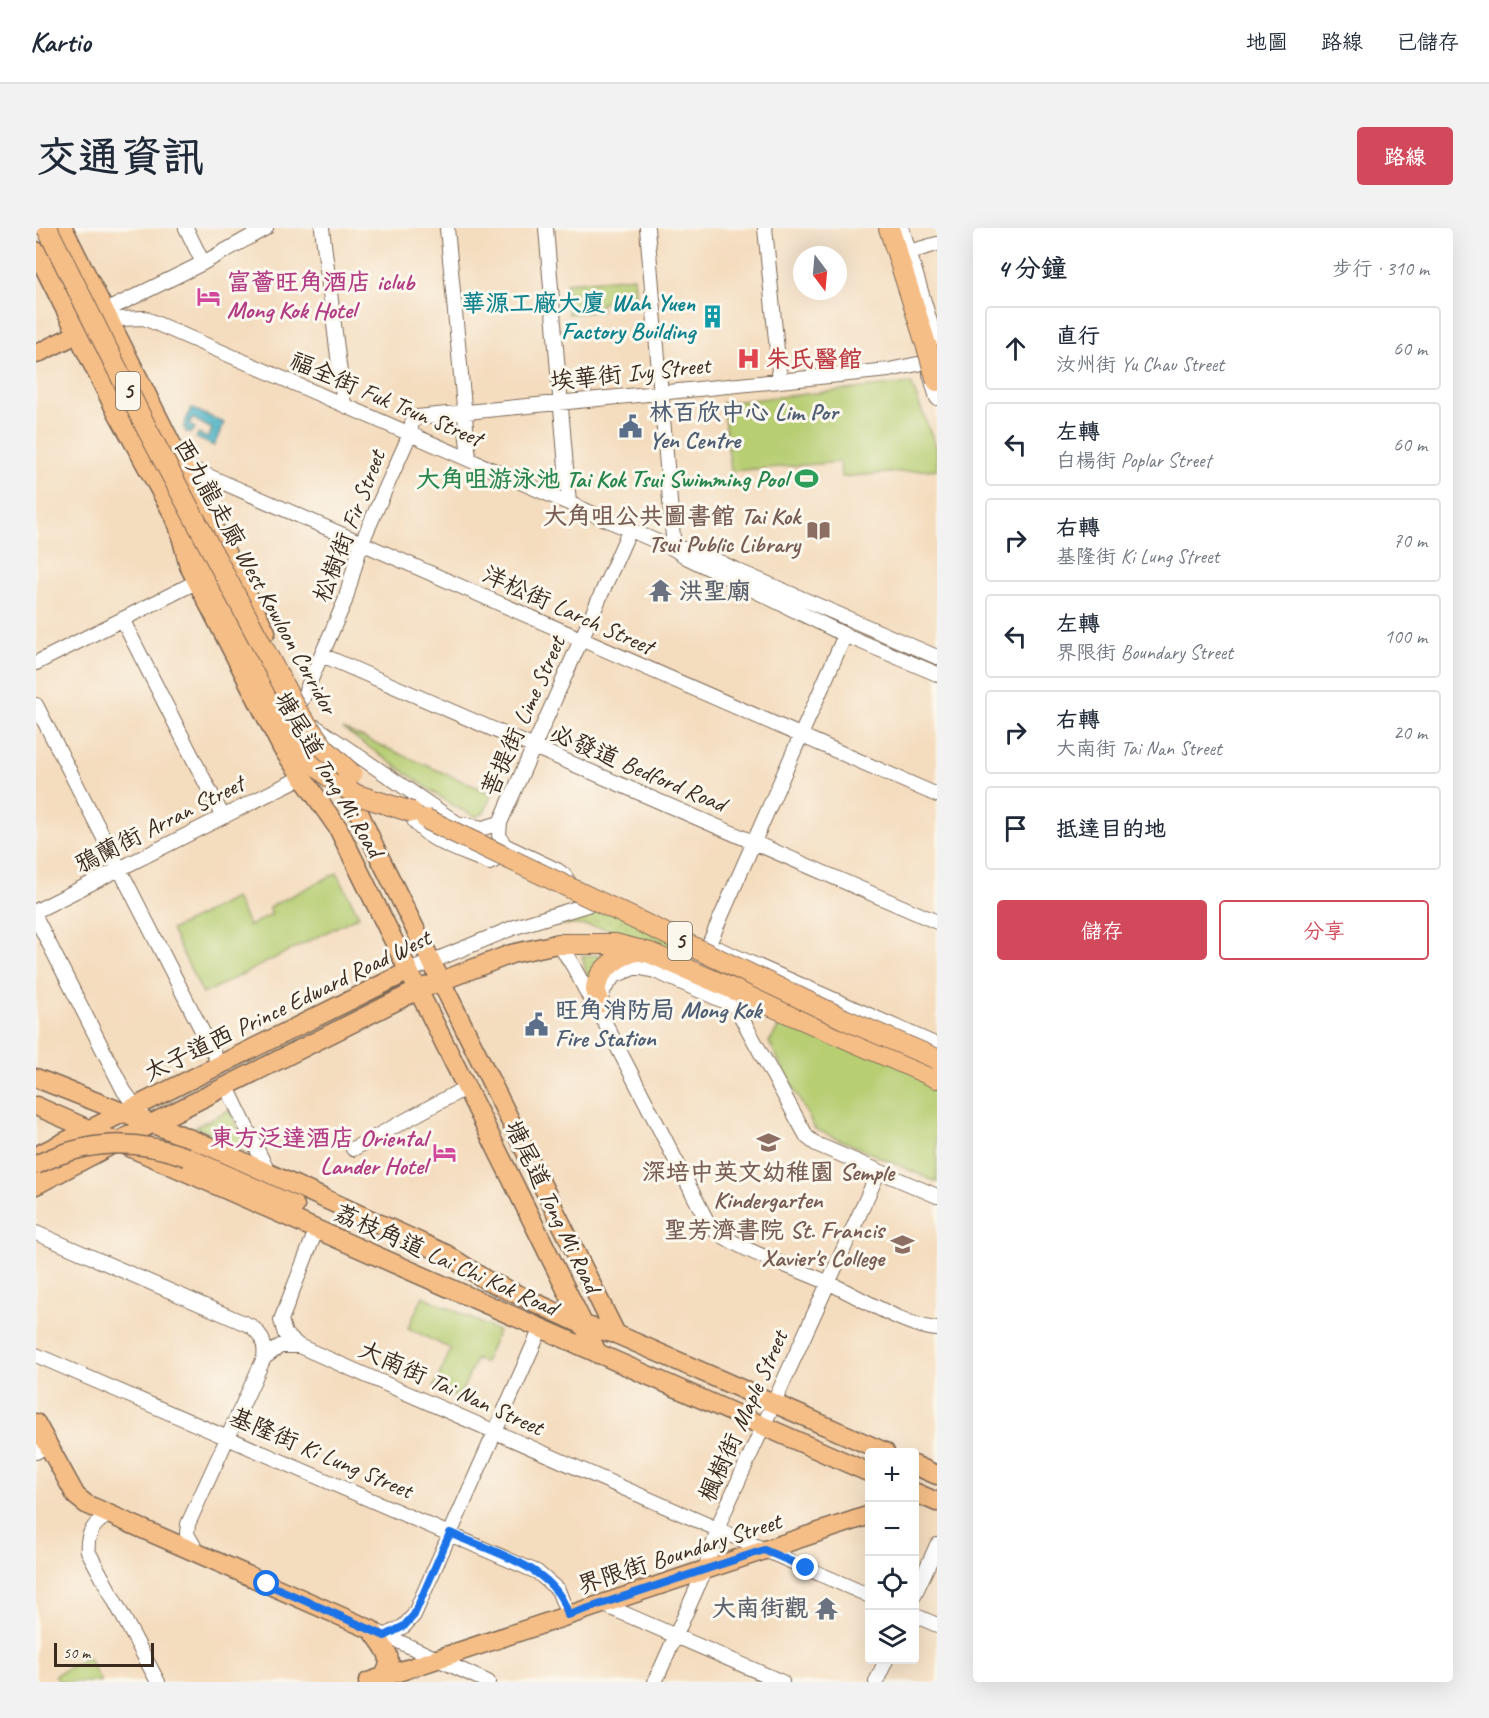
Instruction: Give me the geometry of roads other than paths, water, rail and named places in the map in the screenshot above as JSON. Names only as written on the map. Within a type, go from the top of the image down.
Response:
[{"type":"highway","name":"西九龍走廊 West Kowloon Corridor","points":[[47,228],[147,429],[305,724],[324,748],[344,767],[369,787],[475,844],[802,999],[937,1048]]},
{"type":"highway","points":[[889,228],[937,381]]},
{"type":"highway","points":[[177,522],[202,578],[288,729],[310,760],[324,774],[357,795],[412,812]]},
{"type":"highway","points":[[557,944],[596,942],[648,958],[937,1078]]},
{"type":"highway","points":[[601,1011],[596,996],[596,987],[605,970],[620,956],[648,958]]},
{"type":"main road","name":"塘尾道 Tong Mi Road","points":[[63,228],[181,464],[340,770],[376,850],[616,1334]]},
{"type":"main road","points":[[36,251],[74,335],[177,522]]},
{"type":"main road","points":[[36,354],[74,335]]},
{"type":"main road","name":"塘尾道 Tong Mi Road","points":[[202,578],[282,748],[338,828],[598,1354]]},
{"type":"main road","name":"太子道西 Prince Edward Road West","points":[[36,1185],[149,1125],[418,990],[512,954],[557,944]]},
{"type":"main road","name":"太子道西 Prince Edward Road West","points":[[36,1156],[409,970]]},
{"type":"main road","name":"荔枝角道 Lai Chi Kok Road","points":[[36,1078],[127,1109],[149,1125],[183,1135],[446,1254],[486,1280],[586,1326],[616,1334],[876,1448]]},
{"type":"main road","name":"荔枝角道 Lai Chi Kok Road","points":[[36,1106],[865,1471]]},
{"type":"main road","points":[[149,1125],[163,1146],[195,1176]]},
{"type":"main road","name":"荔枝角道 Lai Chi Kok Road","points":[[36,1165],[77,1148],[99,1144],[138,1144],[166,1149],[438,1269],[486,1280]]},
{"type":"main road","points":[[36,1423],[42,1449],[76,1496],[111,1514],[379,1633],[389,1654],[390,1664],[375,1680]]},
{"type":"main road","points":[[919,1467],[937,1475]]},
{"type":"main road","name":"界限街 Boundary Street","points":[[375,1680],[865,1517]]},
{"type":"street","points":[[186,228],[203,263]]},
{"type":"street","points":[[74,335],[266,228]]},
{"type":"street","points":[[322,228],[344,405]]},
{"type":"street","points":[[447,228],[469,459]]},
{"type":"street","points":[[546,228],[569,503]]},
{"type":"street","points":[[647,228],[674,549]]},
{"type":"street","points":[[765,228],[780,381]]},
{"type":"street","points":[[882,228],[932,361],[937,398]]},
{"type":"street","points":[[902,228],[937,345]]},
{"type":"street","points":[[909,252],[937,244]]},
{"type":"street","name":"福全街 Fuk Tsun Street","points":[[106,317],[144,318],[630,529],[845,635],[937,674]]},
{"type":"street","name":"埃華街 Ivy Street","points":[[410,434],[412,423],[417,417],[889,370],[932,361]]},
{"type":"street","name":"松樹街 Fir Street","points":[[302,700],[345,601],[361,544],[410,434]]},
{"type":"street","name":"洋松街 Larch Street","points":[[181,464],[937,795]]},
{"type":"street","name":"菩提街 Lime Street","points":[[500,823],[630,529]]},
{"type":"street","name":"福全街 Fuk Tsun Street","points":[[674,549],[693,549],[937,657]]},
{"type":"street","points":[[36,663],[202,578]]},
{"type":"street","points":[[122,619],[223,817]]},
{"type":"street","points":[[709,944],[845,635]]},
{"type":"street","name":"必發道 Bedford Road","points":[[321,655],[937,922]]},
{"type":"street","points":[[36,705],[219,1064]]},
{"type":"street","points":[[316,727],[465,826],[483,828],[500,823],[499,835],[504,845],[564,875],[569,881],[572,897],[565,911]]},
{"type":"street","name":"鴉蘭街 Arran Street","points":[[36,911],[302,777]]},
{"type":"street","points":[[407,789],[408,810],[421,830],[489,863],[494,861],[504,845]]},
{"type":"street","name":"太子道西 Prince Edward Road West","points":[[409,970],[430,960],[565,911],[610,901],[937,1048]]},
{"type":"street","points":[[36,918],[124,1091],[127,1109]]},
{"type":"street","points":[[557,944],[569,957],[593,1007],[601,1011],[710,1227],[729,1242],[828,1283],[912,1322],[937,1329]]},
{"type":"street","points":[[648,958],[735,1006],[807,1137],[816,1144],[937,1196]]},
{"type":"street","points":[[227,1087],[269,1174]]},
{"type":"street","points":[[353,1149],[467,1087]]},
{"type":"street","name":"楓樹街 Maple Street","points":[[655,1682],[705,1570],[717,1530],[879,1171]]},
{"type":"street","points":[[299,1346],[285,1334],[281,1320],[317,1228]]},
{"type":"street","points":[[36,1233],[251,1326],[265,1344],[264,1358],[187,1529],[189,1540],[198,1553]]},
{"type":"street","points":[[379,1633],[404,1626],[414,1615],[541,1328]]},
{"type":"street","points":[[264,1358],[280,1346],[299,1346]]},
{"type":"street","name":"大南街 Tai Nan Street","points":[[299,1346],[865,1594]]},
{"type":"street","name":"基隆街 Ki Lung Street","points":[[36,1355],[545,1576],[558,1590],[568,1615]]},
{"type":"street","points":[[111,1514],[100,1519],[89,1535],[88,1551],[158,1682]]},
{"type":"street","points":[[919,1587],[937,1545]]},
{"type":"street","points":[[602,1604],[782,1682]]},
{"type":"street","points":[[919,1617],[937,1625]]},
{"type":"street","points":[[379,1633],[488,1682]]},
{"type":"street","points":[[876,1682],[884,1664]]},
{"type":"water","points":[[191,408],[224,423],[214,446],[196,438],[198,434],[208,438],[212,429],[192,418],[189,425],[195,428],[192,433],[185,432],[187,428],[183,428]]},
{"type":"place","name":"富薈旺角酒店 iclub Mong Kok Hotel","points":[[209,296]]},
{"type":"place","name":"華源工廠大廈 Wah Yuen Factory Building","points":[[713,317]]},
{"type":"place","name":"朱氏醫館","points":[[748,359]]},
{"type":"place","name":"林百欣中心 Lim Por Yen Centre","points":[[631,426]]},
{"type":"place","name":"大角咀游泳池 Tai Kok Tsui Swimming Pool","points":[[806,479]]},
{"type":"place","name":"大角咀公共圖書館 Tai Kok Tsui Public Library","points":[[818,530]]},
{"type":"place","name":"洪聖廟","points":[[661,591]]},
{"type":"place","name":"旺角消防局 Mong Kok Fire Station","points":[[537,1024]]},
{"type":"place","name":"深培中英文幼稚園 Semple Kindergarten","points":[[768,1142]]},
{"type":"place","name":"東方泛達酒店 Oriental Lander Hotel","points":[[445,1152]]},
{"type":"place","name":"聖芳濟書院 St. Francis Xavier's College","points":[[902,1244]]},
{"type":"place","name":"大南街觀","points":[[826,1608]]}]
